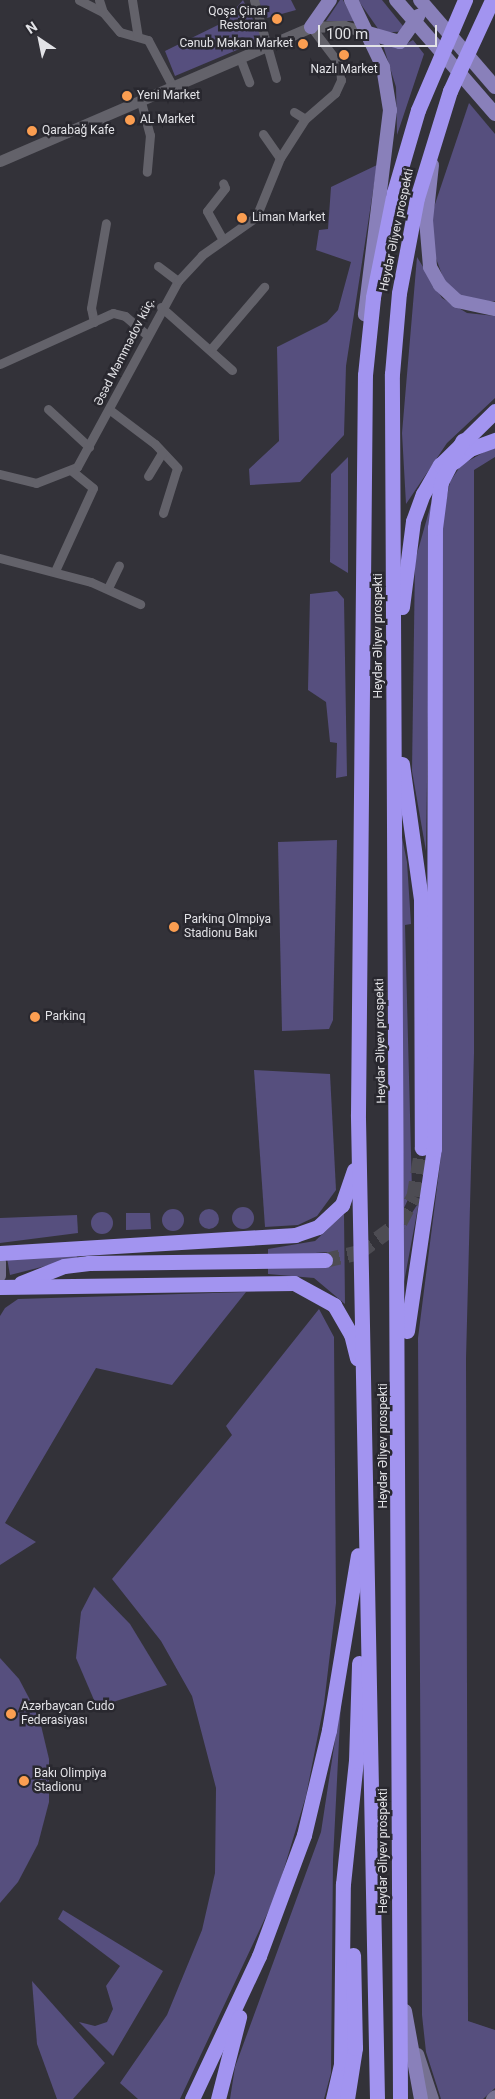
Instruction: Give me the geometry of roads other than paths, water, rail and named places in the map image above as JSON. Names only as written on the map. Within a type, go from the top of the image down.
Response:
[{"type":"highway","name":"Heydər Əliyev prospekti","points":[[377,2099],[363,1524],[365,1416],[358,1114],[364,375],[373,297],[394,192],[418,110],[465,0]]},
{"type":"highway","name":"Heydər Əliyev prospekti","points":[[400,2099],[394,347],[415,208],[442,118],[492,0]]},
{"type":"highway","points":[[422,1148],[421,899],[394,676],[413,521],[432,477],[463,440],[495,411]]},
{"type":"highway","points":[[399,1422],[410,1296],[434,1149],[434,547],[445,473],[463,440]]},
{"type":"highway","points":[[445,473],[470,449],[495,440]]},
{"type":"highway","points":[[0,1253],[265,1239],[308,1231],[330,1218],[348,1195],[358,1114]]},
{"type":"highway","points":[[6,1286],[74,1264],[325,1260]]},
{"type":"highway","points":[[6,1286],[294,1283],[334,1305],[351,1334],[365,1416]]},
{"type":"highway","points":[[347,2099],[353,2069],[356,1761],[363,1524]]},
{"type":"highway","points":[[192,2099],[259,1956],[295,1864],[317,1785],[363,1524]]},
{"type":"highway","points":[[333,2099],[341,2063],[343,1884],[356,1761]]},
{"type":"highway","points":[[218,2099],[259,1956]]},
{"type":"main road","points":[[312,27],[330,0]]},
{"type":"main road","points":[[351,0],[386,75],[390,110],[368,271],[364,375]]},
{"type":"main road","points":[[396,0],[495,114]]},
{"type":"main road","points":[[420,0],[495,87]]},
{"type":"main road","points":[[368,33],[390,42],[404,40],[425,0]]},
{"type":"main road","points":[[455,21],[461,0]]},
{"type":"main road","points":[[442,118],[426,220],[428,262],[448,294],[470,306],[495,309]]},
{"type":"main road","points":[[0,1262],[0,1276]]},
{"type":"main road","points":[[400,1962],[421,2099]]},
{"type":"main road","points":[[400,1962],[416,2047],[433,2099]]},
{"type":"main road","points":[[492,2099],[495,2096]]},
{"type":"street","points":[[79,0],[103,12],[120,32],[138,36],[156,50],[173,88]]},
{"type":"street","points":[[100,0],[103,12]]},
{"type":"street","points":[[132,0],[138,36]]},
{"type":"street","points":[[254,0],[269,45],[276,78]]},
{"type":"street","points":[[0,161],[312,27],[344,26],[368,33]]},
{"type":"street","name":"Əsəd Məmmədov küç.","points":[[72,471],[90,447],[148,336],[161,307],[178,281],[194,262],[261,210],[280,158],[305,119],[335,93],[341,80],[340,64],[312,27]]},
{"type":"street","points":[[240,58],[249,82]]},
{"type":"street","points":[[141,102],[150,135],[147,172]]},
{"type":"street","points":[[294,112],[305,119]]},
{"type":"street","points":[[262,134],[280,158]]},
{"type":"street","points":[[223,183],[225,188],[207,211],[223,240]]},
{"type":"street","points":[[94,322],[91,308],[106,223]]},
{"type":"street","points":[[158,266],[178,281]]},
{"type":"street","points":[[211,349],[264,287]]},
{"type":"street","points":[[161,307],[211,349],[232,370]]},
{"type":"street","points":[[0,364],[94,322],[120,313],[148,336]]},
{"type":"street","points":[[48,409],[90,447]]},
{"type":"street","points":[[110,410],[178,468],[163,513]]},
{"type":"street","points":[[148,476],[162,453]]},
{"type":"street","points":[[0,474],[36,483],[72,471],[93,488],[56,571]]},
{"type":"street","points":[[0,558],[56,571],[108,588],[140,604]]},
{"type":"street","points":[[108,588],[118,565]]},
{"type":"tunnel","points":[[325,1260],[359,1252],[400,1222],[414,1196],[422,1148]]},
{"type":"place","name":"Qoşa Çinar Restoran","points":[[277,19]]},
{"type":"place","name":"Cənub Məkan Market","points":[[303,44]]},
{"type":"place","name":"Nazlı Market","points":[[344,55]]},
{"type":"place","name":"Yeni Market","points":[[127,96]]},
{"type":"place","name":"AL Market","points":[[130,120]]},
{"type":"place","name":"Qarabağ Kafe","points":[[32,131]]},
{"type":"place","name":"Liman Market","points":[[242,218]]},
{"type":"place","name":"Parkinq Olmpiya Stadionu Bakı","points":[[174,927]]},
{"type":"place","name":"Parkinq","points":[[35,1017]]},
{"type":"place","name":"Azərbaycan Cudo Federasiyası","points":[[11,1714]]},
{"type":"place","name":"Bakı Olimpiya Stadionu","points":[[24,1781]]}]
